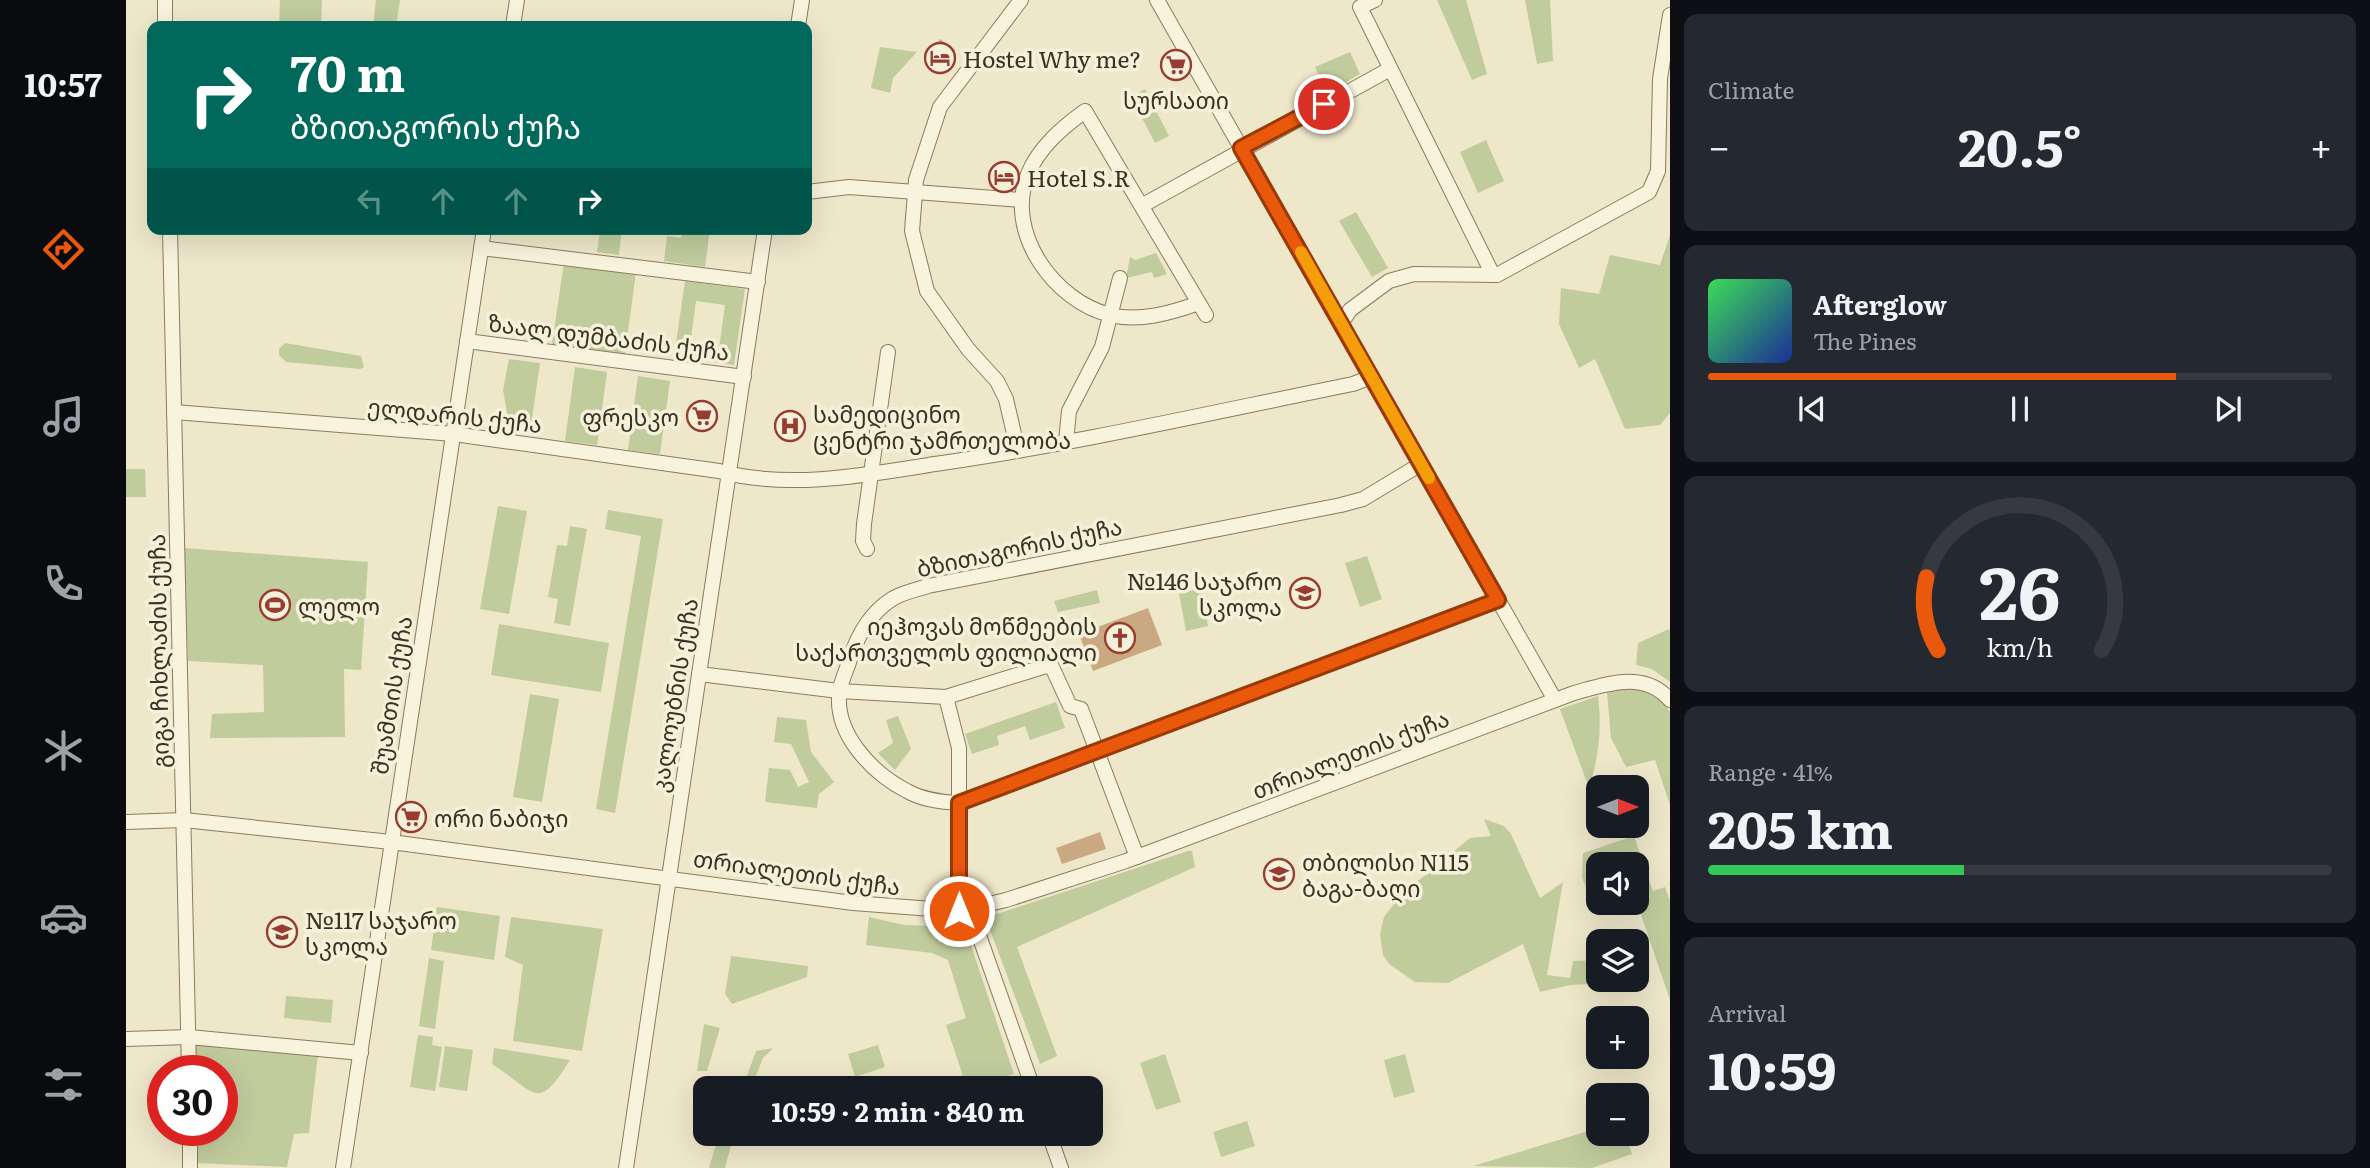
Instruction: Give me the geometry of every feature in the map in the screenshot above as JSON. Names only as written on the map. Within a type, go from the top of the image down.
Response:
[{"type":"street","points":[[165,0],[165,21]]},
{"type":"street","points":[[514,21],[517,0]]},
{"type":"street","points":[[799,21],[802,0]]},
{"type":"street","points":[[917,191],[916,180],[924,148],[940,107],[1021,0]]},
{"type":"street","points":[[1018,452],[1006,399],[997,381],[968,349],[927,291],[912,231],[913,201],[944,108],[1027,0]]},
{"type":"street","points":[[1157,0],[1555,700]]},
{"type":"street","points":[[1375,0],[1360,7],[1493,275]]},
{"type":"street","points":[[1341,324],[1350,310],[1373,291],[1404,275],[1493,275],[1618,211],[1652,188],[1658,171],[1660,79],[1670,15]]},
{"type":"street","points":[[1143,205],[1241,148],[1391,69]]},
{"type":"street","points":[[1085,111],[1143,205],[1203,309],[1162,315],[1111,315],[1085,306],[1050,278],[1027,236],[1022,200],[1028,174],[1039,155],[1067,124],[1085,111]]},
{"type":"street","points":[[812,191],[849,187],[1022,200]]},
{"type":"street","name":"გიგა ჩიხლაძის ქუჩა","points":[[170,235],[190,1055]]},
{"type":"street","name":"შუამთის ქუჩა","points":[[342,1168],[483,235]]},
{"type":"street","name":"კალოუბნის ქუჩა","points":[[626,1168],[764,235]]},
{"type":"street","points":[[481,248],[758,282]]},
{"type":"street","points":[[1066,442],[1069,411],[1102,347],[1120,278]]},
{"type":"street","name":"ზაალ დუმბაძის ქუჩა","points":[[467,341],[744,377]]},
{"type":"street","points":[[867,549],[863,532],[888,352]]},
{"type":"street","name":"ელდარის ქუჩა","points":[[174,412],[454,434],[730,474],[786,479],[871,474],[1018,452],[1353,384],[1371,377]]},
{"type":"street","name":"ბზითაგორის ქუჩა","points":[[1421,464],[1363,499],[1341,505],[928,586],[895,597],[866,624],[855,643],[839,691],[842,722],[849,738],[868,761],[906,791],[931,800],[959,803],[1498,600]]},
{"type":"street","points":[[699,674],[839,691],[946,697],[1046,666],[1052,667],[1070,706],[1081,709],[1137,857]]},
{"type":"street","name":"თრიალეთის ქუჩა","points":[[126,822],[184,820],[668,876],[853,903],[964,910],[1137,857],[1555,700],[1624,680],[1642,682],[1661,690],[1670,700]]},
{"type":"street","points":[[946,697],[959,748],[964,910],[1028,1076]]},
{"type":"street","points":[[126,1039],[189,1037],[361,1053]]},
{"type":"street","points":[[190,1146],[190,1168]]},
{"type":"street","points":[[1053,1146],[1061,1168]]},
{"type":"green space","points":[[280,0],[322,0],[321,21],[279,21]]},
{"type":"green space","points":[[376,0],[400,0],[397,21],[374,21]]},
{"type":"green space","points":[[1437,0],[1466,0],[1487,74],[1472,80]]},
{"type":"green space","points":[[1525,0],[1550,0],[1553,61],[1537,64]]},
{"type":"green space","points":[[880,47],[917,52],[893,78],[890,93],[871,88]]},
{"type":"green space","points":[[1350,52],[1360,74],[1327,93],[1315,67]]},
{"type":"green space","points":[[1145,89],[1169,136],[1155,143],[1131,97]]},
{"type":"green space","points":[[1486,140],[1504,181],[1478,193],[1460,152]]},
{"type":"green space","points":[[1356,212],[1388,268],[1372,277],[1339,221]]},
{"type":"green space","points":[[599,235],[621,235],[619,255],[597,252]]},
{"type":"green space","points":[[682,235],[709,235],[705,267],[664,261],[667,236],[681,238]]},
{"type":"green space","points":[[1670,235],[1670,413],[1660,425],[1625,429],[1595,359],[1579,368],[1559,324],[1561,288],[1599,294],[1610,255],[1660,265]]},
{"type":"green space","points":[[1156,253],[1167,274],[1154,278],[1152,272],[1126,278],[1130,257],[1135,260]]},
{"type":"green space","points":[[564,262],[636,272],[625,354],[552,344]]},
{"type":"green space","points":[[685,281],[745,289],[734,365],[674,357]],"holes":[[[696,301],[725,305],[719,349],[690,345]]]},
{"type":"green space","points":[[285,343],[361,356],[364,367],[360,369],[286,362],[279,355],[279,349]]},
{"type":"green space","points":[[509,359],[540,363],[530,433],[510,429],[503,390]]},
{"type":"green space","points":[[575,367],[607,372],[597,445],[565,441]]},
{"type":"green space","points":[[638,376],[670,381],[660,454],[628,450]]},
{"type":"green space","points":[[126,469],[145,469],[146,497],[126,497]]},
{"type":"green space","points":[[498,506],[527,511],[509,614],[480,609]]},
{"type":"green space","points":[[608,510],[663,519],[615,813],[596,809],[641,536],[605,529]]},
{"type":"green space","points":[[570,526],[587,529],[570,626],[554,623],[558,599],[548,597],[557,545],[567,546]]},
{"type":"green space","points":[[184,548],[368,562],[361,670],[344,669],[345,737],[210,738],[212,714],[264,712],[263,665],[188,661]]},
{"type":"green space","points":[[1367,556],[1382,599],[1360,607],[1345,563]]},
{"type":"green space","points":[[1201,589],[1208,626],[1186,631],[1179,593]]},
{"type":"green space","points":[[1097,590],[1100,603],[1058,612],[1054,601]]},
{"type":"green space","points":[[499,624],[609,643],[601,692],[491,675]]},
{"type":"green space","points":[[1669,629],[1670,682],[1652,669],[1636,665],[1638,643]]},
{"type":"green space","points":[[1621,688],[1649,694],[1670,712],[1670,805],[1655,760],[1626,767],[1611,738],[1607,692]]},
{"type":"green space","points":[[530,694],[559,699],[542,802],[513,797]]},
{"type":"green space","points":[[1598,696],[1599,742],[1592,775],[1586,775],[1586,780],[1560,709]]},
{"type":"green space","points":[[1056,702],[1065,728],[1030,740],[1025,726],[997,736],[999,745],[972,754],[965,734]]},
{"type":"green space","points":[[898,716],[911,749],[895,770],[878,753],[893,743],[886,720]]},
{"type":"green space","points":[[777,717],[806,720],[811,752],[834,782],[819,794],[817,808],[765,802],[769,768],[790,770],[798,787],[809,782],[791,744],[774,742]]},
{"type":"green space","points":[[1484,819],[1504,826],[1511,834],[1540,898],[1563,882],[1547,975],[1570,978],[1573,961],[1586,960],[1586,984],[1540,992],[1523,944],[1448,983],[1415,982],[1389,964],[1383,955],[1380,934],[1384,917],[1401,895],[1470,838],[1491,836]]},
{"type":"green space","points":[[1635,838],[1640,852],[1586,852]]},
{"type":"green space","points":[[1192,851],[1195,867],[1017,947],[1057,1056],[1040,1064],[989,927],[994,915]]},
{"type":"green space","points":[[1586,852],[1586,888],[1582,877],[1583,853]]},
{"type":"green space","points":[[1649,879],[1653,891],[1665,887],[1670,901],[1670,1000],[1649,938],[1649,929],[1646,929],[1641,915],[1649,915]]},
{"type":"green space","points":[[437,907],[500,916],[494,960],[431,950]]},
{"type":"green space","points":[[511,917],[603,929],[582,1051],[513,1041],[523,965],[505,957]]},
{"type":"green space","points":[[869,917],[904,925],[965,927],[1014,1074],[963,1076],[946,1025],[966,1018],[948,960],[932,953],[866,945]]},
{"type":"green space","points":[[731,956],[808,966],[807,977],[732,1004],[725,994]]},
{"type":"green space","points":[[429,958],[444,961],[435,1029],[419,1026]]},
{"type":"green space","points":[[286,996],[333,1000],[331,1023],[284,1018]]},
{"type":"green space","points":[[704,1024],[720,1028],[707,1071],[697,1071]]},
{"type":"green space","points":[[418,1035],[433,1037],[432,1045],[442,1047],[435,1091],[410,1087]]},
{"type":"green space","points":[[196,1043],[318,1054],[309,1133],[294,1134],[287,1167],[195,1163],[194,1146],[238,1146],[238,1055],[193,1055]]},
{"type":"green space","points":[[878,1045],[885,1067],[855,1076],[848,1054]]},
{"type":"green space","points":[[445,1046],[473,1050],[467,1091],[439,1087]]},
{"type":"green space","points":[[494,1048],[570,1060],[550,1087],[535,1093],[492,1064]]},
{"type":"green space","points":[[773,1048],[763,1058],[756,1076],[747,1076],[756,1051]]},
{"type":"green space","points":[[1165,1054],[1181,1102],[1156,1110],[1140,1063]]},
{"type":"green space","points":[[1405,1054],[1415,1092],[1394,1098],[1384,1060]]},
{"type":"green space","points":[[1247,1121],[1255,1146],[1221,1157],[1213,1132]]},
{"type":"green space","points":[[1586,1132],[1586,1146],[1629,1146],[1632,1154],[1592,1168],[1473,1166]]},
{"type":"green space","points":[[715,1146],[731,1146],[725,1168],[709,1168]]},
{"type":"building","name":"Hostel Why me?","points":[[940,39],[955,50],[943,67],[928,56]]},
{"type":"building","name":"Hotel S.R","points":[[996,163],[1018,170],[1013,186],[1009,185],[1008,189],[991,188],[989,184]]},
{"type":"building","name":"იეჰოვას მოწმეების საქართველოს ფილიალი","points":[[1148,608],[1162,645],[1093,671],[1079,634]]},
{"type":"building","points":[[1100,832],[1106,849],[1062,864],[1056,848]]},
{"type":"slow traffic","points":[[1301,252],[1429,478]]},
{"type":"place","name":"Hostel Why me?","points":[[940,58]]},
{"type":"place","name":"სურსათი","points":[[1176,65]]},
{"type":"place","name":"Hotel S.R","points":[[1004,177]]},
{"type":"place","name":"ფრესკო","points":[[702,416]]},
{"type":"place","name":"სამედიცინო ცენტრი ჯამრთელობა","points":[[790,426]]},
{"type":"place","name":"№146 საჯარო სკოლა","points":[[1305,593]]},
{"type":"place","name":"ლელო","points":[[275,605]]},
{"type":"place","name":"იეჰოვას მოწმეების საქართველოს ფილიალი","points":[[1120,638]]},
{"type":"place","name":"ორი ნაბიჯი","points":[[411,817]]},
{"type":"place","name":"თბილისი N115 ბაგა-ბაღი","points":[[1279,874]]},
{"type":"place","name":"№117 საჯარო სკოლა","points":[[282,932]]},
{"type":"route","points":[[959,911],[959,803],[1498,600],[1241,148],[1324,104]]}]
